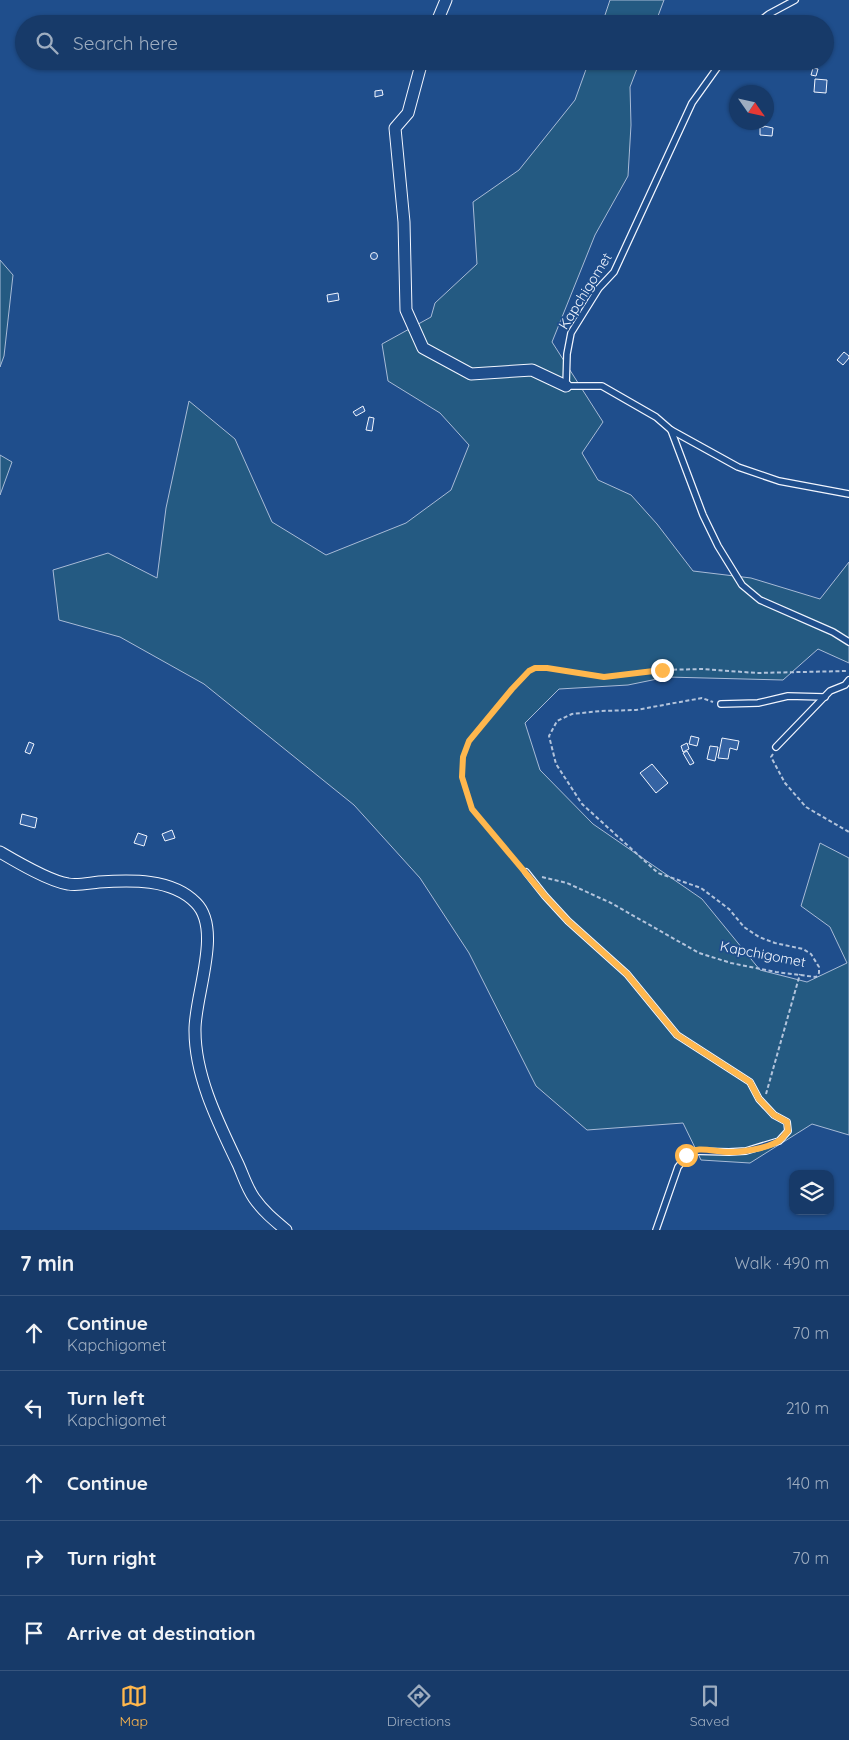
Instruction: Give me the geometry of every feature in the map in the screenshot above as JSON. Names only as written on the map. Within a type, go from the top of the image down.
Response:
[{"type":"street","points":[[440,15],[446,0]]},
{"type":"street","points":[[420,70],[408,113],[395,128],[404,222],[406,310],[423,348],[471,374],[532,370],[566,386]]},
{"type":"street","points":[[0,852],[54,879],[69,884],[127,880],[162,885],[174,889],[196,903],[205,915],[208,954],[194,1031],[198,1061],[208,1094],[230,1148],[254,1197],[268,1216],[286,1230]]},
{"type":"lane","points":[[768,15],[795,0]]},
{"type":"lane","name":"Kapchigomet","points":[[566,386],[566,354],[571,333],[599,288],[614,272],[692,103],[716,70]]},
{"type":"lane","points":[[566,386],[602,386],[656,417],[671,430],[738,467],[779,482],[849,494]]},
{"type":"lane","points":[[671,430],[703,515],[718,546],[742,585],[760,600],[833,632],[849,642]]},
{"type":"lane","points":[[776,747],[830,691],[845,685],[849,680]]},
{"type":"lane","points":[[721,704],[758,703],[788,696],[825,697]]},
{"type":"lane","points":[[526,872],[568,921],[627,974],[677,1035],[750,1082],[763,1104],[774,1115],[787,1122],[788,1131],[779,1141],[746,1151],[691,1151],[678,1167],[656,1230]]},
{"type":"path","points":[[526,872],[510,856],[472,809],[462,777],[463,757],[469,741],[495,708],[529,671],[535,668],[547,668],[612,677],[662,670],[702,669],[756,673],[849,671]]},
{"type":"path","name":"Kapchigomet","points":[[526,872],[567,883],[610,903],[699,953],[731,963],[776,972],[816,977],[820,973],[819,967],[811,954],[803,949],[775,944],[759,937],[744,927],[729,909],[700,888],[658,873],[582,804],[556,764],[550,746],[549,736],[557,721],[572,714],[636,710],[702,698],[721,704]]},
{"type":"path","points":[[776,747],[771,757],[785,783],[806,806],[849,832]]},
{"type":"path","points":[[763,1104],[800,974]]},
{"type":"shaded area","points":[[610,0],[664,0],[658,15],[605,15]]},
{"type":"shaded area","points":[[586,70],[637,70],[630,87],[631,125],[628,176],[595,235],[552,342],[603,422],[582,453],[598,480],[631,495],[657,524],[693,571],[751,578],[820,599],[849,562],[849,663],[818,649],[783,680],[667,677],[628,685],[559,689],[525,723],[540,770],[593,824],[702,899],[760,970],[807,982],[847,963],[830,927],[801,906],[820,843],[849,858],[849,1135],[812,1124],[750,1163],[701,1160],[683,1123],[587,1130],[536,1086],[469,953],[420,878],[354,805],[204,684],[120,637],[59,620],[53,570],[108,553],[157,578],[166,508],[189,401],[235,439],[272,522],[326,555],[406,523],[451,490],[469,445],[440,413],[388,381],[382,344],[431,317],[435,303],[477,264],[473,202],[519,170],[575,100]]},
{"type":"shaded area","points":[[0,260],[13,275],[4,356],[0,367]]},
{"type":"shaded area","points":[[0,455],[12,462],[0,495]]},
{"type":"building","points":[[812,70],[818,70],[816,76],[811,75]]},
{"type":"building","points":[[815,79],[827,80],[826,93],[814,92]]},
{"type":"building","points":[[382,90],[383,95],[375,97],[375,91]]},
{"type":"building","points":[[760,130],[773,130],[772,136],[760,135]]},
{"type":"building","points":[[374,252],[378,256],[374,260],[370,256]]},
{"type":"building","points":[[338,293],[339,300],[328,302],[327,295]]},
{"type":"building","points":[[844,352],[849,358],[843,365],[837,360]]},
{"type":"building","points":[[363,406],[365,411],[356,416],[353,412]]},
{"type":"building","points":[[369,417],[374,418],[372,431],[366,430]]},
{"type":"building","points":[[691,736],[699,738],[697,746],[689,744]]},
{"type":"building","points":[[722,738],[739,741],[737,750],[730,748],[728,759],[718,758]]},
{"type":"building","points":[[29,742],[34,744],[30,754],[25,752]]},
{"type":"building","points":[[687,743],[689,749],[683,752],[681,746]]},
{"type":"building","points":[[710,746],[718,747],[715,761],[707,759]]},
{"type":"building","points":[[687,751],[694,763],[690,765],[683,753]]},
{"type":"building","points":[[652,764],[668,783],[656,793],[640,773]]},
{"type":"building","points":[[22,814],[37,818],[35,828],[20,824]]},
{"type":"building","points":[[172,830],[175,838],[165,841],[162,834]]},
{"type":"building","points":[[138,833],[147,836],[144,846],[134,843]]},
{"type":"route","points":[[662,670],[612,677],[540,667],[529,671],[495,708],[469,741],[463,757],[462,777],[472,809],[510,856],[568,921],[627,974],[677,1035],[750,1082],[759,1099],[774,1115],[787,1122],[788,1131],[779,1141],[746,1151],[696,1150],[686,1155]]}]
